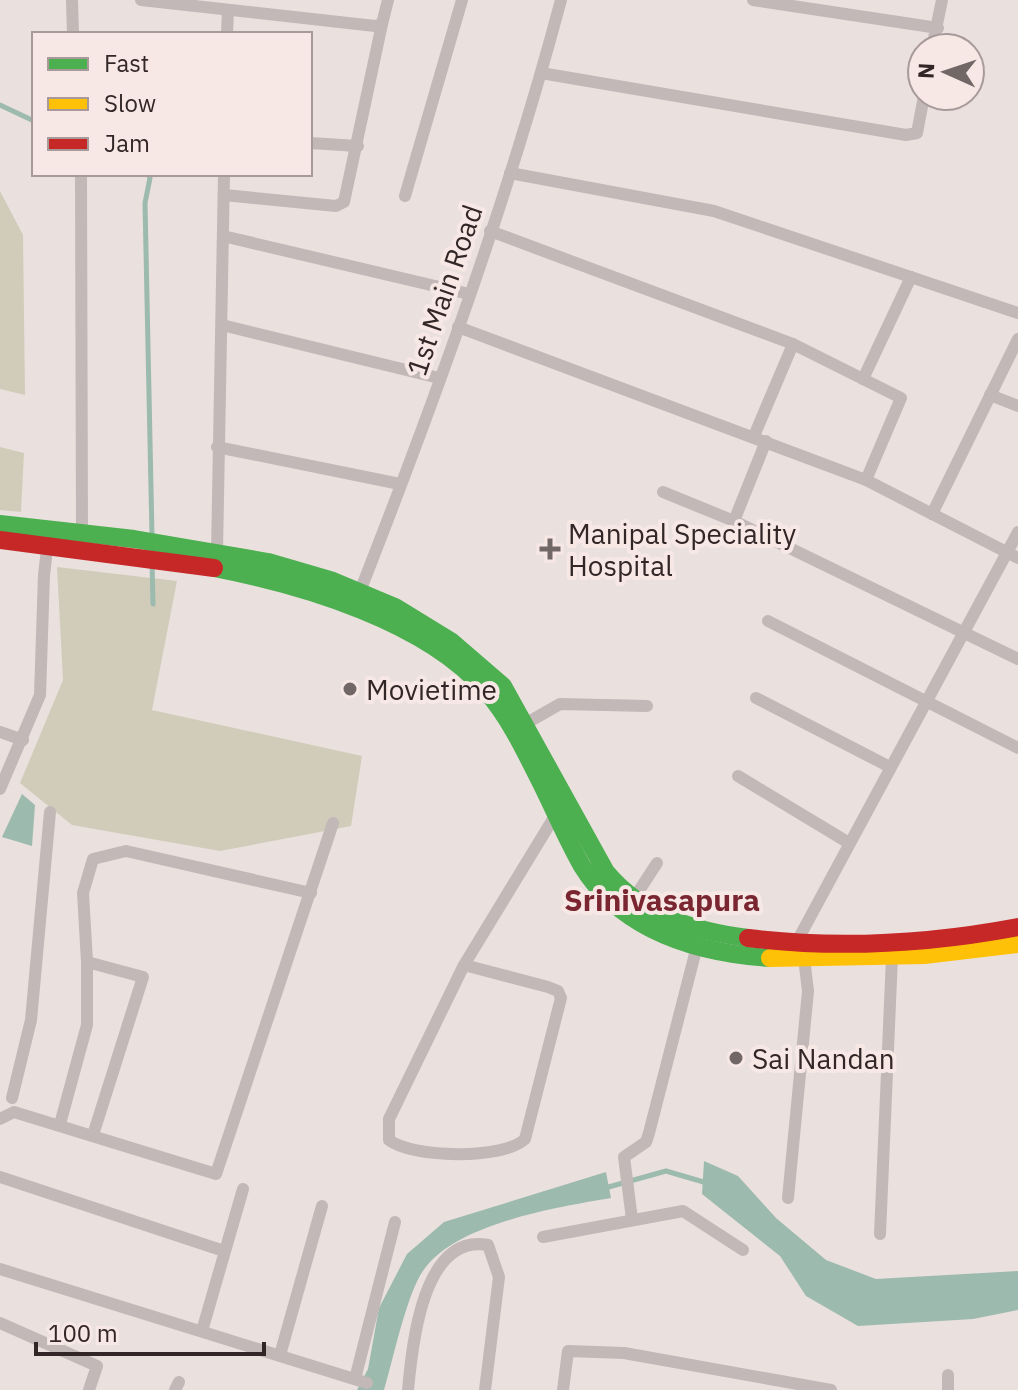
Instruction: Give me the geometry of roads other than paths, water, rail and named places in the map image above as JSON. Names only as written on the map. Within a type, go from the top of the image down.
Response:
[{"type":"main road","points":[[0,524],[49,538],[250,573],[358,599],[473,678],[490,696],[593,882],[618,909],[644,926],[697,946],[892,957],[977,953],[1018,944]]},
{"type":"main road","points":[[0,540],[82,533],[254,557],[358,599],[453,643],[483,665],[503,686],[597,859],[616,885],[633,900],[665,917],[704,931],[796,952],[847,943],[975,937],[1018,927]]},
{"type":"street","points":[[72,0],[73,32]]},
{"type":"street","points":[[141,0],[375,26],[382,24]]},
{"type":"street","points":[[224,195],[336,206],[344,202],[388,0]]},
{"type":"street","points":[[405,196],[462,0]]},
{"type":"street","name":"1st Main Road","points":[[358,599],[458,327],[510,173],[561,0]]},
{"type":"street","points":[[753,0],[938,28]]},
{"type":"street","points":[[937,32],[942,0]]},
{"type":"street","points":[[227,32],[228,10]]},
{"type":"street","points":[[541,73],[906,135],[917,133],[921,112]]},
{"type":"street","points":[[312,143],[358,146]]},
{"type":"street","points":[[510,173],[714,211],[1018,313]]},
{"type":"street","points":[[81,176],[82,533]]},
{"type":"street","points":[[217,552],[224,176]]},
{"type":"street","points":[[490,231],[793,344],[901,398],[866,480]]},
{"type":"street","points":[[223,236],[469,294]]},
{"type":"street","points":[[863,379],[911,277]]},
{"type":"street","points":[[222,325],[439,378]]},
{"type":"street","points":[[458,327],[866,480],[1012,555]]},
{"type":"street","points":[[932,514],[1018,339]]},
{"type":"street","points":[[734,521],[793,344]]},
{"type":"street","points":[[990,395],[1018,406]]},
{"type":"street","points":[[217,447],[400,484]]},
{"type":"street","points":[[663,492],[734,521],[964,630],[1018,659]]},
{"type":"street","points":[[788,1198],[808,991],[796,952],[849,843],[926,699],[964,630],[1012,555],[1018,532]]},
{"type":"street","points":[[0,789],[40,695],[49,538]]},
{"type":"street","points":[[768,621],[1018,748]]},
{"type":"street","points":[[756,698],[890,767]]},
{"type":"street","points":[[525,724],[560,704],[647,706]]},
{"type":"street","points":[[0,732],[23,740]]},
{"type":"street","points":[[738,776],[849,843]]},
{"type":"street","points":[[14,1112],[6,1096],[31,1020],[50,812]]},
{"type":"street","points":[[464,965],[548,987],[558,991],[561,998],[525,1139],[519,1145],[498,1151],[437,1153],[398,1147],[389,1140],[389,1119],[464,965],[556,814]]},
{"type":"street","points":[[0,1119],[14,1112],[216,1174],[333,823]]},
{"type":"street","points":[[60,1124],[87,1025],[83,893],[93,859],[126,851],[311,893]]},
{"type":"street","points":[[633,900],[657,863]]},
{"type":"street","points":[[632,1219],[624,1157],[646,1142],[697,946]]},
{"type":"street","points":[[880,1234],[892,957]]},
{"type":"street","points":[[87,962],[143,977],[93,1135]]},
{"type":"street","points":[[0,1177],[224,1251]]},
{"type":"street","points":[[202,1331],[243,1189]]},
{"type":"street","points":[[280,1355],[322,1206]]},
{"type":"street","points":[[543,1237],[683,1211],[743,1250]]},
{"type":"street","points":[[0,1269],[361,1381],[395,1222]]},
{"type":"street","points":[[408,1390],[417,1324],[433,1272],[454,1255],[478,1243],[488,1245],[499,1277],[485,1390]]},
{"type":"street","points":[[0,1323],[97,1366],[89,1390]]},
{"type":"street","points":[[563,1390],[568,1351],[624,1353],[831,1390]]},
{"type":"street","points":[[948,1375],[948,1390]]},
{"type":"waterway","points":[[0,105],[32,120]]},
{"type":"waterway","points":[[149,176],[145,203],[152,536]]},
{"type":"waterway","points":[[152,562],[153,604]]},
{"type":"waterway","points":[[605,1188],[666,1171],[707,1183]]},
{"type":"place","name":"Manipal Speciality Hospital","points":[[550,549]]},
{"type":"place","name":"Movietime","points":[[350,689]]},
{"type":"place","name":"Sai Nandan","points":[[736,1058]]},
{"type":"district","name":"Srinivasapura","points":[[662,899]]}]
